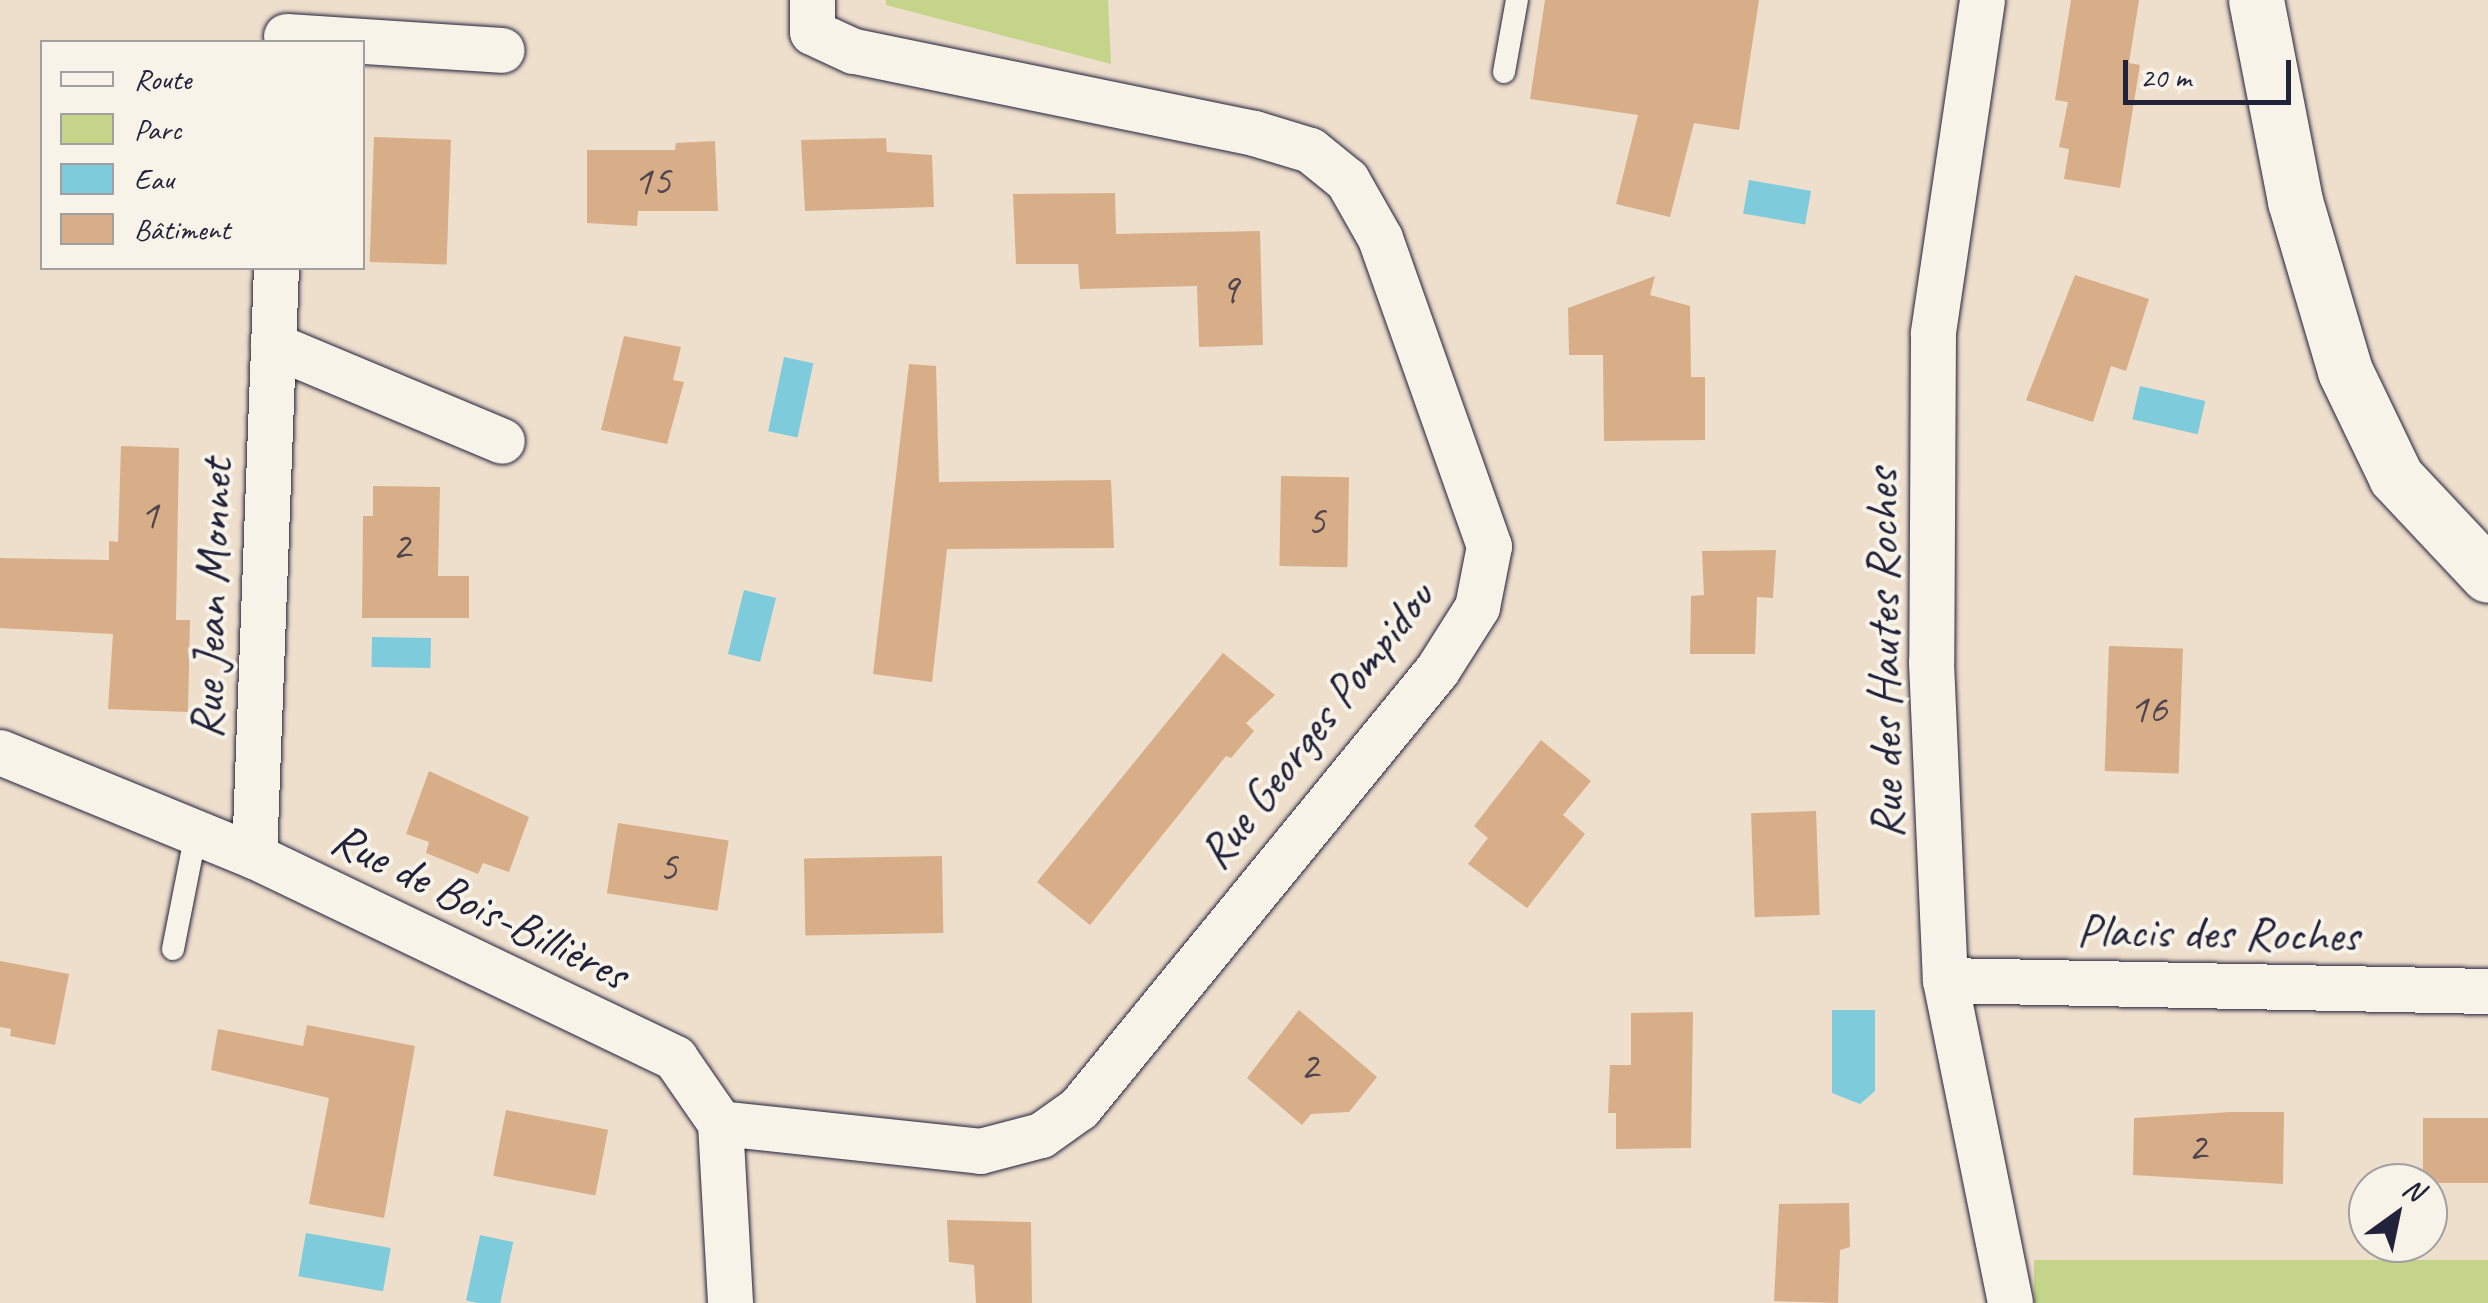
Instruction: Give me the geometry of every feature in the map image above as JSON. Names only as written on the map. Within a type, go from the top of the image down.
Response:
[{"type":"street","name":"Rue Georges Pompidou","points":[[720,1123],[980,1151],[1041,1136],[1079,1108],[1437,670],[1478,607],[1489,546],[1380,238],[1347,180],[1310,150],[1254,132],[853,51],[812,32],[812,0]]},
{"type":"street","name":"Rue des Hautes Roches","points":[[1982,0],[1933,333],[1931,662],[1945,980],[2010,1303]]},
{"type":"street","points":[[2256,0],[2295,201],[2344,371],[2396,477],[2488,575]]},
{"type":"street","points":[[286,26],[502,50]]},
{"type":"street","name":"Rue Jean Monnet","points":[[254,856],[276,270]]},
{"type":"street","points":[[273,346],[502,440]]},
{"type":"street","name":"Rue de Bois-Billières","points":[[0,752],[254,856],[676,1058],[720,1123]]},
{"type":"street","name":"Placis des Roches","points":[[1945,980],[2488,991]]},
{"type":"street","points":[[720,1123],[730,1303]]},
{"type":"lane","points":[[1504,72],[1517,0]]},
{"type":"lane","points":[[173,949],[196,833]]},
{"type":"green space","points":[[886,0],[1108,0],[1111,64],[886,5]]},
{"type":"green space","points":[[2034,1260],[2488,1260],[2488,1303],[2034,1303]]},
{"type":"water","points":[[1749,180],[1811,191],[1805,224],[1743,213]]},
{"type":"water","points":[[784,357],[813,363],[798,438],[768,431]]},
{"type":"water","points":[[2140,386],[2205,401],[2198,434],[2132,419]]},
{"type":"water","points":[[744,590],[776,598],[760,662],[728,654]]},
{"type":"water","points":[[372,637],[431,638],[430,668],[371,667]]},
{"type":"water","points":[[1832,1010],[1875,1010],[1875,1091],[1860,1104],[1832,1093]]},
{"type":"water","points":[[306,1233],[391,1248],[383,1291],[298,1276]]},
{"type":"water","points":[[480,1235],[513,1242],[500,1303],[466,1301]]},
{"type":"building","points":[[1545,0],[1759,0],[1739,130],[1694,123],[1670,217],[1616,204],[1638,115],[1530,99]]},
{"type":"building","points":[[2071,0],[2139,0],[2129,63],[2140,65],[2120,188],[2064,179],[2069,149],[2059,147],[2068,102],[2055,100]]},
{"type":"building","points":[[374,137],[451,140],[447,265],[370,262]]},
{"type":"building","points":[[886,138],[887,152],[932,155],[934,207],[805,211],[801,140]]},
{"type":"building","points":[[715,141],[718,211],[638,211],[637,226],[587,223],[587,150],[675,150],[676,143]]},
{"type":"building","points":[[1115,193],[1116,234],[1260,231],[1263,345],[1199,347],[1197,286],[1080,289],[1078,264],[1016,264],[1013,194]]},
{"type":"building","points":[[2075,275],[2149,299],[2126,371],[2111,366],[2093,422],[2026,400]]},
{"type":"building","points":[[1655,276],[1650,295],[1690,306],[1691,377],[1705,377],[1705,440],[1604,441],[1603,355],[1569,355],[1568,308]]},
{"type":"building","points":[[624,336],[681,347],[673,380],[684,382],[667,444],[601,430]]},
{"type":"building","points":[[909,364],[936,366],[939,482],[1111,480],[1114,548],[947,549],[932,682],[873,674]]},
{"type":"building","points":[[121,446],[179,448],[176,620],[190,620],[188,712],[108,709],[113,634],[0,628],[0,558],[109,560],[109,541],[118,542]]},
{"type":"building","points":[[1281,476],[1349,477],[1347,567],[1279,566]]},
{"type":"building","points":[[373,486],[440,487],[438,576],[469,576],[469,618],[362,618],[363,516],[373,516]]},
{"type":"building","points":[[1776,550],[1773,598],[1757,597],[1755,654],[1690,654],[1691,596],[1704,595],[1702,551]]},
{"type":"building","points":[[2109,646],[2183,649],[2179,774],[2105,771]]},
{"type":"building","points":[[1223,653],[1275,695],[1246,723],[1254,731],[1231,758],[1226,756],[1090,925],[1037,882]]},
{"type":"building","points":[[1541,740],[1591,781],[1563,815],[1585,834],[1527,908],[1468,864],[1488,838],[1474,826]]},
{"type":"building","points":[[429,771],[529,817],[509,872],[483,863],[478,874],[426,853],[429,842],[406,834]]},
{"type":"building","points":[[1816,811],[1820,915],[1755,917],[1751,813]]},
{"type":"building","points":[[618,823],[729,841],[718,911],[607,893]]},
{"type":"building","points":[[942,856],[943,933],[805,935],[804,858]]},
{"type":"building","points":[[0,961],[69,974],[55,1045],[10,1036],[11,1029],[0,1027]]},
{"type":"building","points":[[1299,1010],[1377,1077],[1349,1112],[1311,1114],[1302,1125],[1247,1078]]},
{"type":"building","points":[[1693,1012],[1691,1148],[1616,1149],[1616,1113],[1608,1113],[1610,1065],[1631,1065],[1631,1013]]},
{"type":"building","points":[[307,1025],[415,1046],[384,1218],[309,1204],[329,1098],[211,1070],[218,1029],[303,1046]]},
{"type":"building","points":[[506,1110],[608,1130],[595,1196],[493,1176]]},
{"type":"building","points":[[2284,1112],[2283,1184],[2133,1175],[2134,1118]]},
{"type":"building","points":[[2423,1118],[2488,1118],[2488,1183],[2448,1183],[2448,1163],[2423,1163]]},
{"type":"building","points":[[1849,1203],[1850,1247],[1840,1250],[1838,1303],[1774,1301],[1779,1204]]},
{"type":"building","points":[[947,1220],[1031,1222],[1032,1303],[976,1303],[974,1265],[949,1262]]}]
